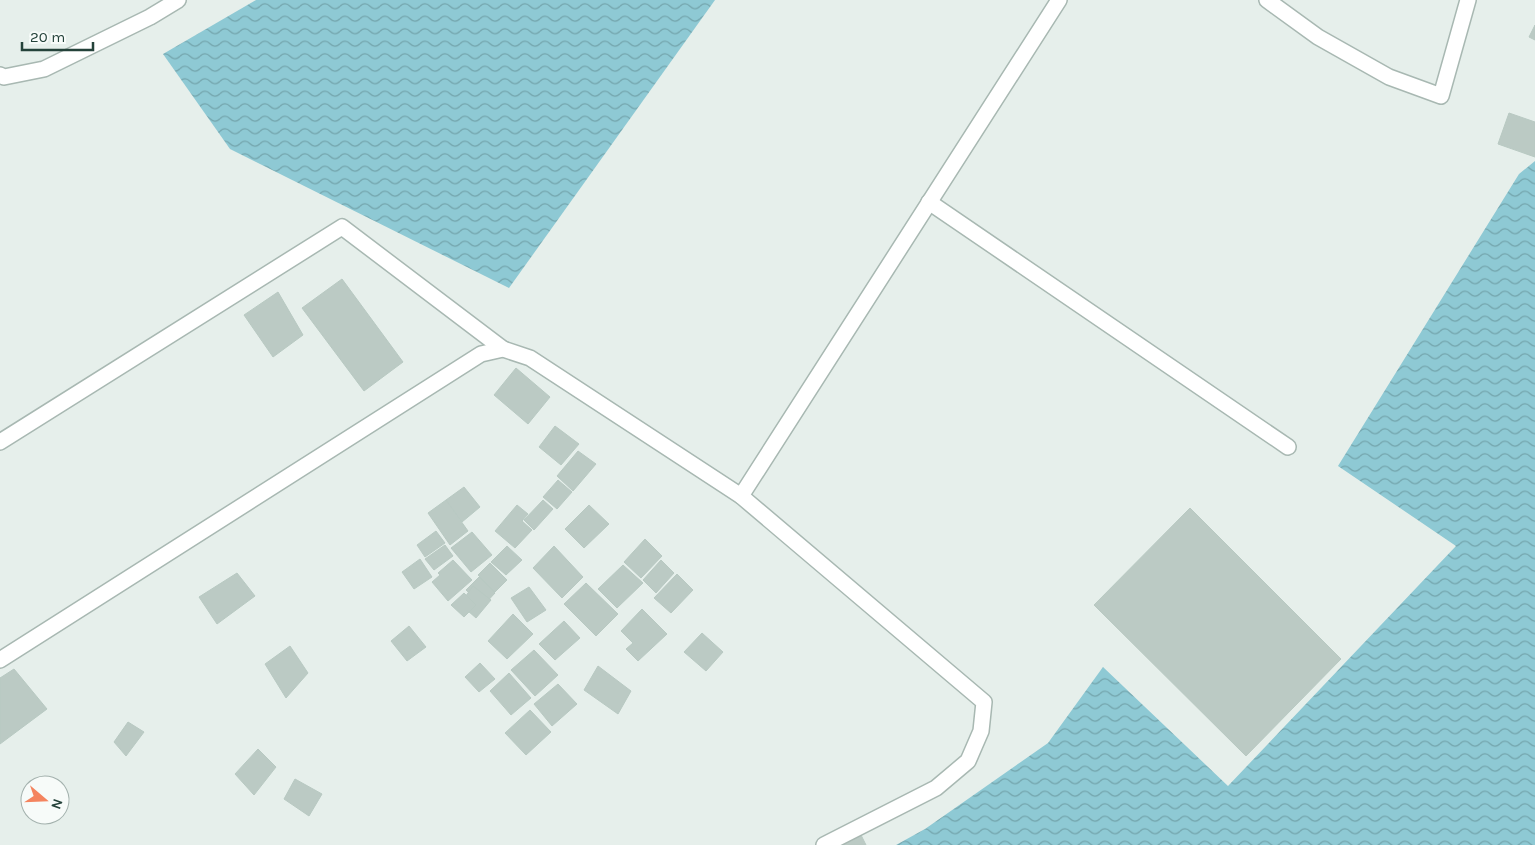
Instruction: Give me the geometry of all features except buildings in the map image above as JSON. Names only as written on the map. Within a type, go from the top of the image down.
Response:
[{"type":"street","points":[[0,75],[4,76],[44,69],[150,17],[178,0]]},
{"type":"street","points":[[741,496],[1059,0]]},
{"type":"street","points":[[1268,0],[1318,36],[1389,77],[1441,96],[1468,0]]},
{"type":"street","points":[[929,202],[1288,447]]},
{"type":"street","points":[[0,442],[342,226],[503,348],[530,358],[741,496],[984,702],[981,731],[968,761],[936,788],[824,845]]},
{"type":"street","points":[[0,660],[481,354],[503,348]]},
{"type":"water","points":[[256,0],[715,0],[509,288],[230,149],[163,54]]},
{"type":"water","points":[[1535,161],[1535,845],[896,845],[925,829],[1048,743],[1103,667],[1228,786],[1456,546],[1338,466],[1519,174]]}]
